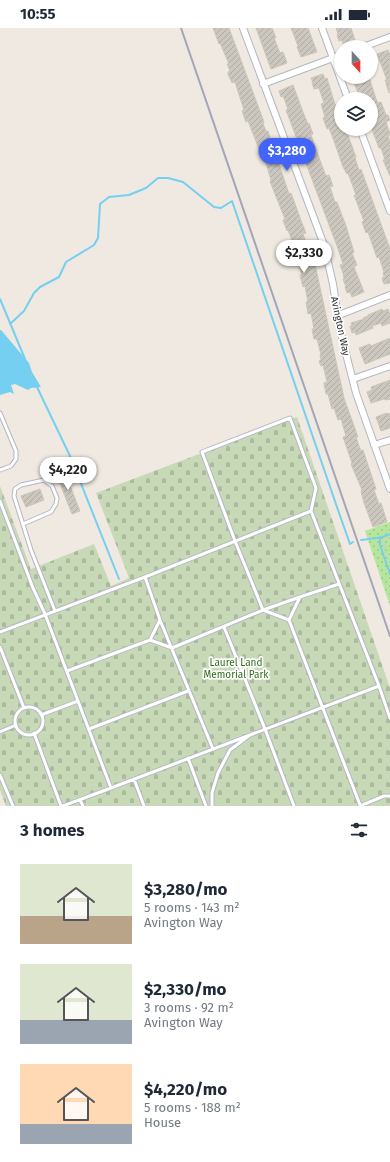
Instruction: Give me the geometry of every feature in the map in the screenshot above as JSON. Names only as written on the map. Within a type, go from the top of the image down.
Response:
[{"type":"street","name":"Avington Way","points":[[243,28],[324,245],[339,315],[340,330],[356,393],[390,489]]},
{"type":"street","points":[[322,28],[345,92]]},
{"type":"street","points":[[378,41],[390,37]]},
{"type":"street","points":[[263,84],[333,58]]},
{"type":"street","points":[[363,136],[390,211]]},
{"type":"street","points":[[339,315],[390,295]]},
{"type":"street","points":[[353,379],[390,366]]},
{"type":"street","points":[[374,445],[390,440]]},
{"type":"lane","points":[[0,412],[16,451],[16,458],[11,466],[0,470]]},
{"type":"lane","points":[[289,620],[263,610],[235,541],[202,452],[290,418],[316,488],[311,511],[390,718]]},
{"type":"lane","points":[[23,524],[50,512],[56,504],[57,498],[52,486],[44,480],[21,485],[15,489],[14,496],[31,550],[55,611]]},
{"type":"lane","points":[[0,500],[111,788]]},
{"type":"lane","points":[[0,632],[145,577],[311,511]]},
{"type":"lane","points":[[145,577],[188,692],[213,749]]},
{"type":"lane","points":[[67,671],[150,640],[172,648],[263,610],[339,584]]},
{"type":"lane","points":[[300,597],[289,620],[359,806],[384,796],[390,796]]},
{"type":"lane","points":[[150,640],[160,620]]},
{"type":"lane","points":[[224,627],[294,806]]},
{"type":"lane","points":[[0,647],[24,708]]},
{"type":"lane","points":[[34,733],[62,806],[379,686]]},
{"type":"lane","points":[[89,730],[188,692]]},
{"type":"lane","points":[[41,715],[78,701]]},
{"type":"lane","points":[[28,707],[36,709],[41,715],[42,724],[38,731],[34,733],[25,734],[16,726],[15,721],[18,713],[24,708],[28,707]]},
{"type":"lane","points":[[0,732],[16,726]]},
{"type":"lane","points":[[212,806],[212,793],[218,773],[230,750],[250,735]]},
{"type":"lane","points":[[188,758],[206,806]]},
{"type":"lane","points":[[0,775],[13,806]]},
{"type":"lane","points":[[134,779],[144,806]]},
{"type":"lane","points":[[80,800],[82,806]]},
{"type":"path","points":[[390,538],[384,541],[384,543],[390,558]]},
{"type":"green space","name":"Laurel Land Memorial Park","points":[[297,417],[390,688],[390,806],[6,806],[0,790],[0,486],[31,569],[94,544],[111,586],[129,578],[96,493]]},
{"type":"green space","points":[[390,522],[390,606],[365,531]]},
{"type":"water","points":[[0,330],[29,363],[32,372],[41,387],[31,388],[28,390],[15,384],[11,385],[14,394],[10,392],[0,395]]},
{"type":"building","points":[[213,28],[229,28],[264,122],[263,124],[266,131],[268,131],[273,149],[280,164],[289,194],[291,193],[306,233],[303,234],[306,243],[309,242],[344,398],[358,437],[356,437],[359,446],[361,451],[363,450],[376,489],[374,490],[379,504],[381,503],[387,522],[373,527],[364,503],[362,490],[351,464],[352,463],[343,437],[346,436],[341,419],[338,420],[334,408],[332,409],[328,394],[326,394],[324,383],[327,382],[323,365],[321,366],[319,361],[321,360],[321,355],[317,339],[314,339],[311,313],[308,314],[306,302],[308,302],[305,286],[303,287],[300,275],[302,275],[296,258],[294,246],[288,230],[287,231],[283,220],[285,219],[270,181],[271,180],[263,153],[261,154],[248,121],[246,122],[242,111],[244,110],[235,82],[232,83],[228,74],[230,71],[227,64],[229,64]]},
{"type":"building","points":[[256,28],[272,28],[280,53],[283,52],[287,63],[271,69]]},
{"type":"building","points":[[291,28],[308,28],[317,52],[301,57]]},
{"type":"building","points":[[336,28],[351,28],[355,40],[339,40]]},
{"type":"building","points":[[388,50],[390,55],[389,93],[385,80],[387,80],[378,54]]},
{"type":"building","points":[[323,74],[325,79],[327,78],[334,102],[334,136],[348,136],[359,170],[361,169],[390,249],[390,283],[384,284],[382,278],[384,277],[384,272],[379,257],[377,258],[368,232],[366,233],[362,222],[364,221],[354,195],[356,195],[348,173],[347,174],[343,167],[329,128],[327,129],[323,118],[325,117],[321,104],[324,103],[319,88],[314,89],[311,78]]},
{"type":"building","points":[[354,84],[371,84],[374,92],[358,92]]},
{"type":"building","points":[[293,85],[313,134],[311,135],[326,176],[329,175],[333,186],[330,187],[346,226],[354,252],[352,253],[357,265],[354,267],[364,292],[352,297],[350,292],[347,293],[340,265],[343,264],[337,246],[286,110],[288,109],[283,96],[281,97],[279,91]]},
{"type":"building","points":[[381,102],[386,115],[388,115],[390,120],[386,122],[390,134],[388,136],[390,142],[390,176],[383,160],[385,160],[381,148],[379,148],[374,136],[378,136],[378,103]]},
{"type":"building","points":[[382,309],[383,311],[388,309],[390,323],[382,326],[381,323],[372,326],[373,328],[356,335],[355,332],[352,333],[350,326],[352,326],[351,323],[364,319],[363,318],[368,315]]},
{"type":"building","points":[[390,338],[390,354],[365,364],[359,348],[370,344],[371,346]]},
{"type":"building","points":[[390,380],[390,399],[384,399],[371,403],[367,392],[372,390],[371,387]]},
{"type":"building","points":[[390,413],[390,428],[381,431],[376,417]]},
{"type":"building","points":[[63,468],[80,511],[72,514],[55,471]]},
{"type":"building","points":[[40,489],[44,500],[26,507],[21,496]]},
{"type":"waterway","points":[[10,324],[24,311],[34,293],[40,287],[59,277],[66,262],[94,245],[98,238],[100,204],[109,197],[129,195],[146,188],[158,178],[168,178],[183,182],[214,207],[221,208],[232,201],[350,544],[353,542]]},
{"type":"waterway","points":[[0,299],[25,359]]},
{"type":"waterway","points":[[36,385],[70,456],[119,579]]},
{"type":"waterway","points":[[361,540],[380,538],[390,534]]},
{"type":"waterway","points":[[380,539],[380,545],[390,574]]},
{"type":"railway","points":[[181,28],[390,636]]}]
